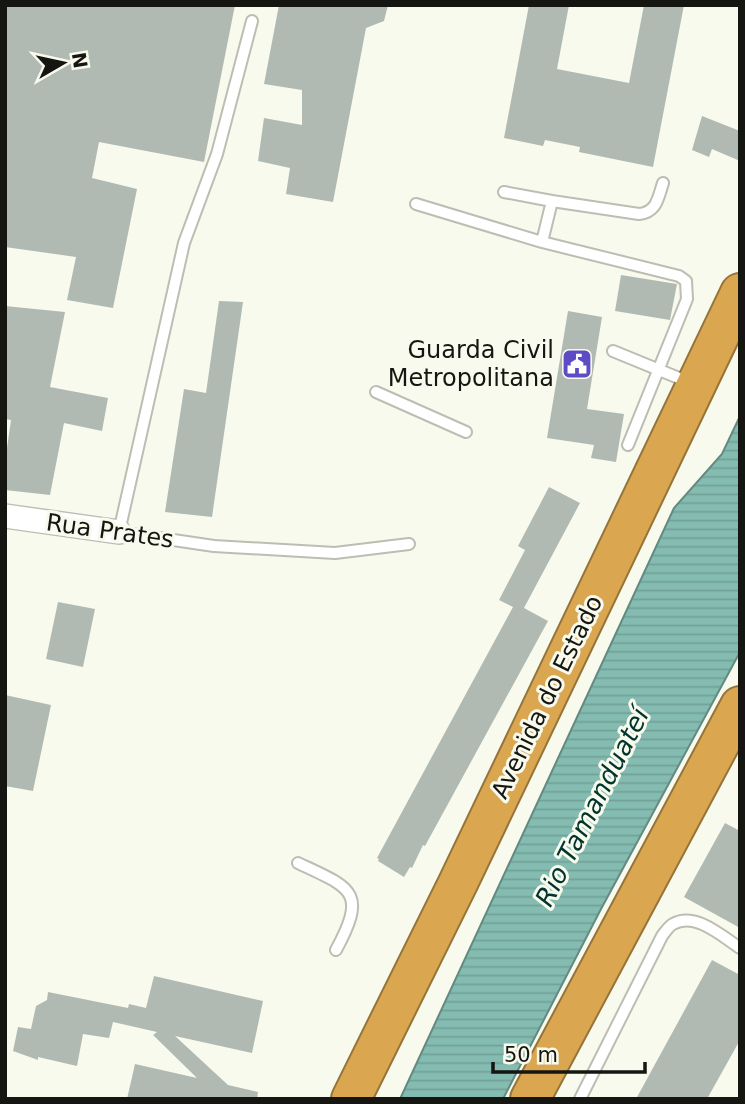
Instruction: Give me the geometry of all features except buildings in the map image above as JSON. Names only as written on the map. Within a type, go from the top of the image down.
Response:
[{"type":"highway","name":"Avenida do Estado","points":[[351,1099],[458,883],[740,293]]},
{"type":"highway","points":[[530,1099],[740,706]]},
{"type":"street","name":"Rua Prates","points":[[5,516],[119,532]]},
{"type":"lane","points":[[119,532],[184,243],[217,154],[252,21]]},
{"type":"lane","points":[[504,192],[639,215],[648,213],[655,206],[663,183]]},
{"type":"lane","points":[[542,242],[552,201]]},
{"type":"lane","points":[[416,204],[542,242],[679,276],[686,281],[687,299],[628,445]]},
{"type":"lane","points":[[613,351],[696,385]]},
{"type":"lane","points":[[376,393],[467,432]]},
{"type":"lane","name":"Rua Prates","points":[[119,532],[214,546],[335,553],[409,544]]},
{"type":"lane","points":[[298,863],[335,880],[352,897],[354,904],[349,924],[336,950]]},
{"type":"lane","points":[[580,1099],[662,936],[672,924],[685,920],[703,924],[740,948]]},
{"type":"water","name":"Rio Tamanduateí","points":[[740,416],[740,652],[601,909],[503,1099],[400,1099],[674,508],[722,454]]},
{"type":"place","name":"Guarda Civil Metropolitana","points":[[577,364]]}]
